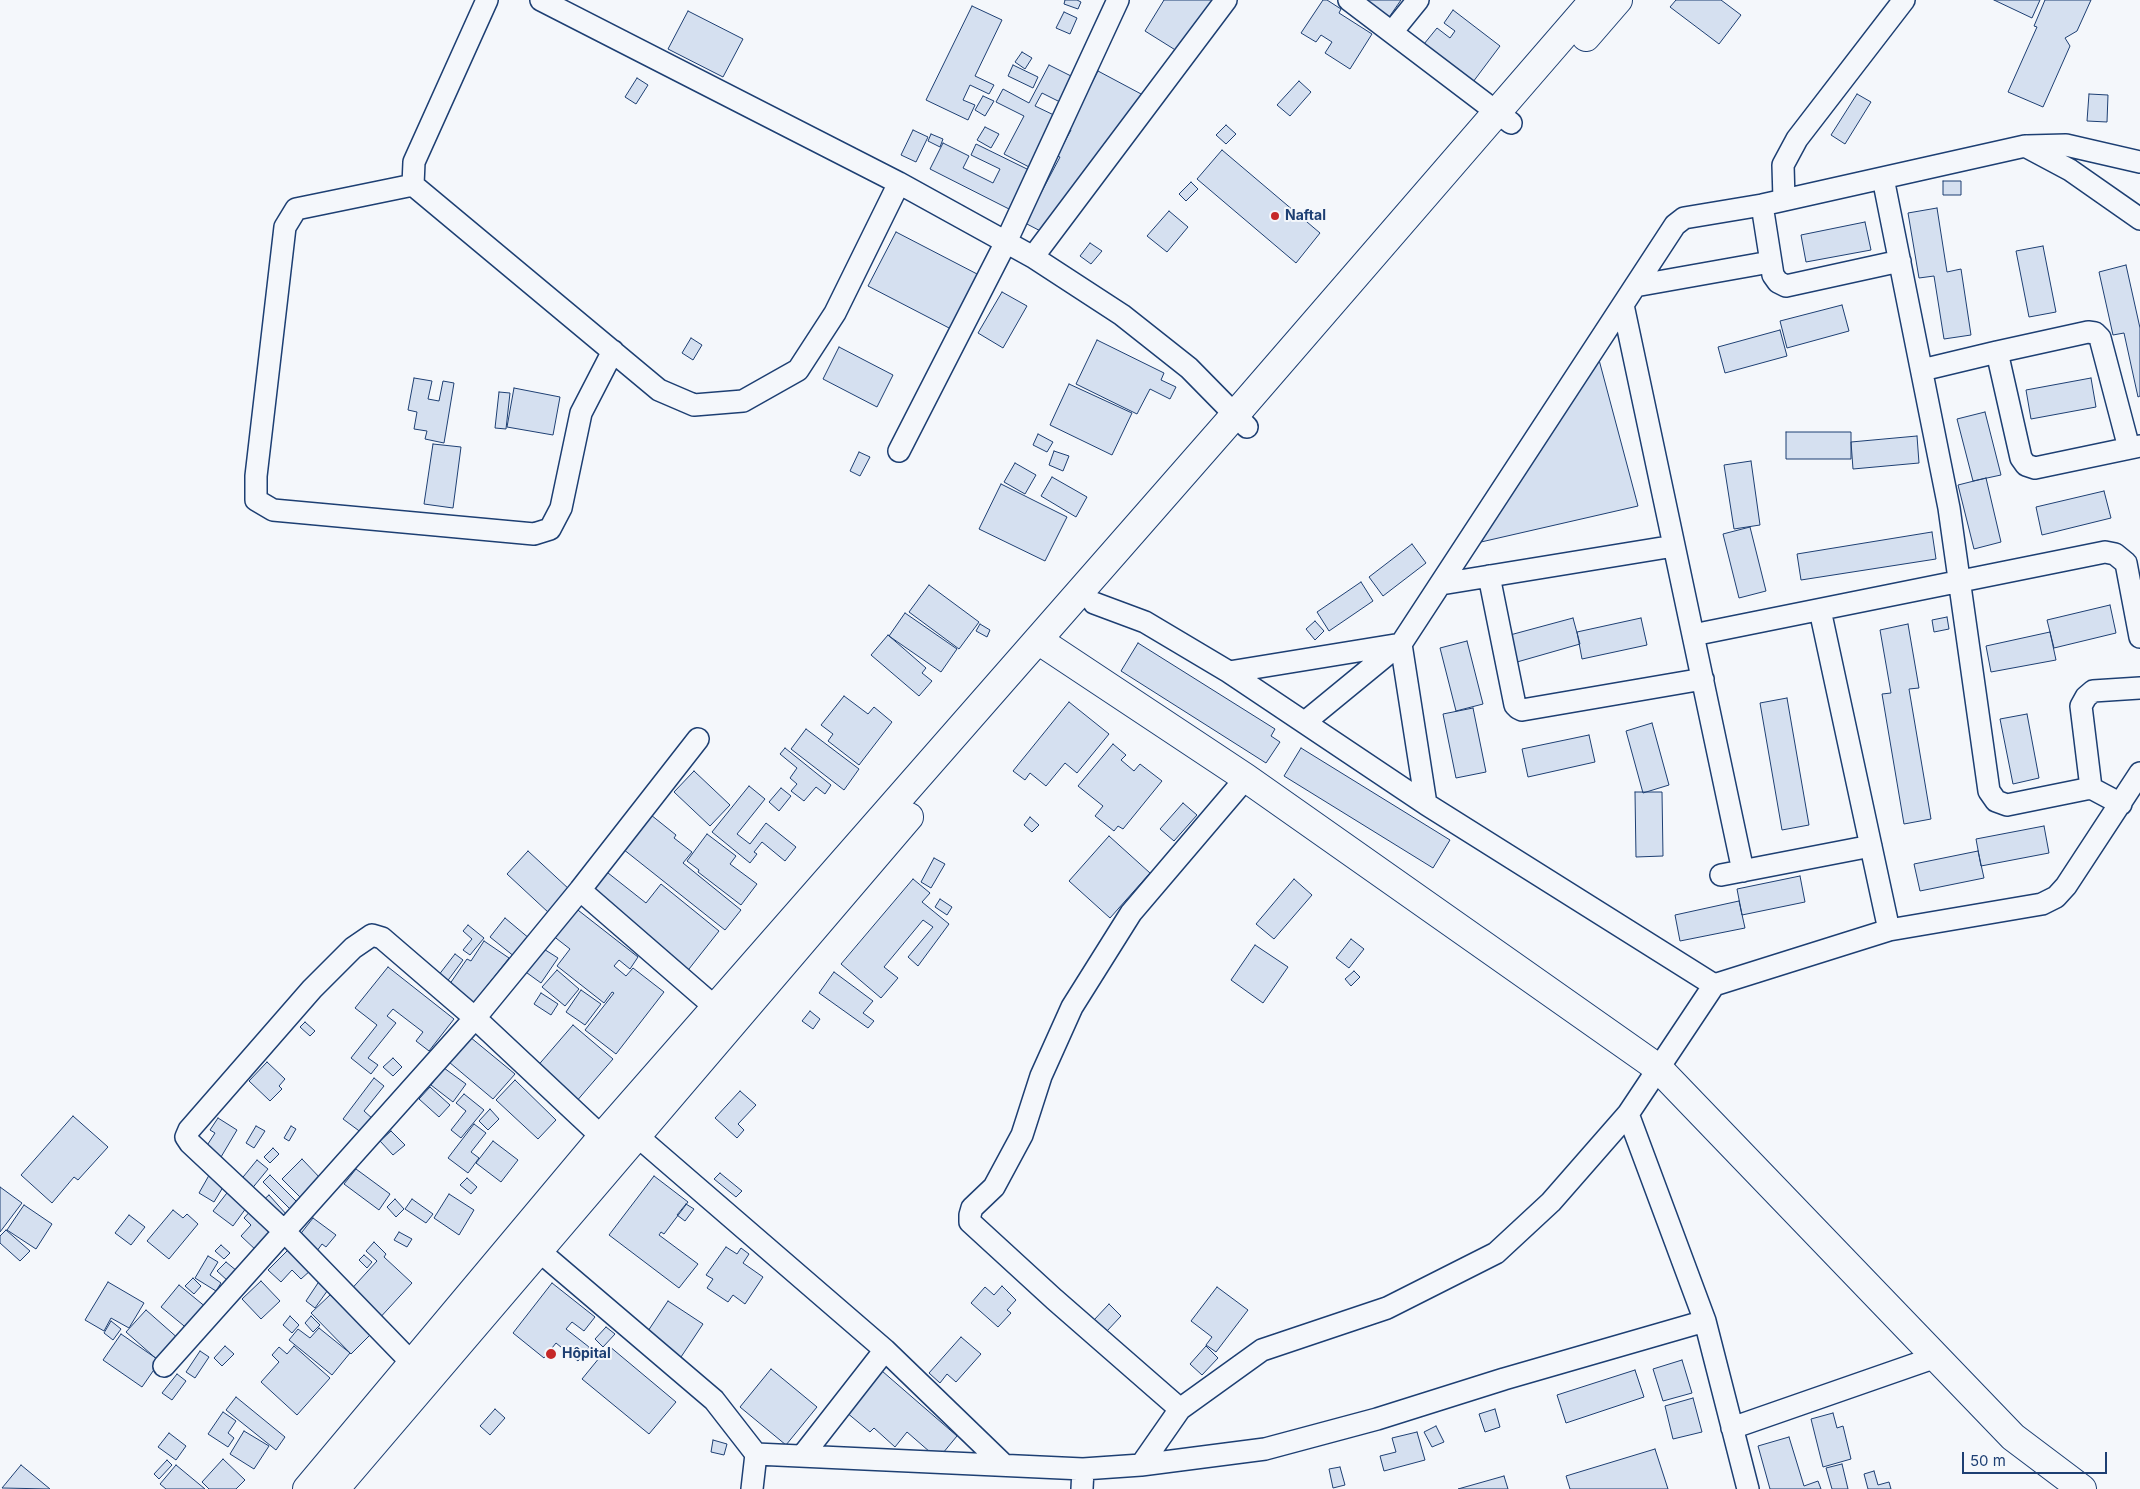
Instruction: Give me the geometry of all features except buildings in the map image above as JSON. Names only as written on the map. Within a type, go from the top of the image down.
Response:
[{"type":"main road","points":[[307,1489],[602,1137],[716,1008],[1045,645],[1504,117],[1594,0]]},
{"type":"main road","points":[[1504,117],[1618,0]]},
{"type":"main road","points":[[335,1489],[636,1135],[1045,645],[1094,602],[1241,421]]},
{"type":"main road","points":[[1045,645],[1246,778],[1658,1068],[2013,1437],[2082,1489]]},
{"type":"street","points":[[414,185],[414,162],[487,0]]},
{"type":"street","points":[[541,0],[899,183],[1033,257],[1129,321],[1189,368],[1241,421]]},
{"type":"street","points":[[899,451],[1006,242],[1118,0]]},
{"type":"street","points":[[1033,257],[1226,0]]},
{"type":"street","points":[[1349,0],[1504,117]]},
{"type":"street","points":[[1392,32],[1418,0]]},
{"type":"street","points":[[1784,200],[1783,165],[1797,139],[1904,0]]},
{"type":"street","points":[[1305,722],[1401,644],[1675,225],[1684,218],[1762,205],[2025,146],[2066,145],[2140,162]]},
{"type":"street","points":[[2025,146],[2070,170],[2140,219]]},
{"type":"street","points":[[1883,178],[1949,508],[1989,791],[1996,801],[2007,805],[2092,788],[2121,804]]},
{"type":"street","points":[[414,185],[659,390],[694,405],[744,401],[798,370],[835,313],[899,183]]},
{"type":"street","points":[[414,185],[296,209],[285,227],[256,476],[256,500],[273,510],[534,534],[550,529],[561,508],[581,413],[613,350]]},
{"type":"street","points":[[1762,205],[1770,262],[1778,282],[1786,286],[1900,261]]},
{"type":"street","points":[[1635,286],[1770,262]]},
{"type":"street","points":[[1623,305],[1743,871]]},
{"type":"street","points":[[1922,370],[1997,352],[2088,332],[2095,333],[2100,338],[2134,447],[2035,468],[2026,465],[2021,458],[1997,352]]},
{"type":"street","points":[[1441,584],[1674,546]]},
{"type":"street","points":[[1694,635],[2105,552],[2115,554],[2126,563],[2140,637]]},
{"type":"street","points":[[1489,576],[1515,704],[1522,710],[1703,679]]},
{"type":"street","points":[[1094,602],[1145,622],[1229,672],[1426,804],[1714,984]]},
{"type":"street","points":[[1820,610],[1889,930]]},
{"type":"street","points":[[1229,672],[1401,644]]},
{"type":"street","points":[[1401,644],[1426,804]]},
{"type":"street","points":[[2092,788],[2081,706],[2086,697],[2093,691],[2140,688]]},
{"type":"street","points":[[164,1366],[475,1018],[580,890],[698,739]]},
{"type":"street","points":[[1141,1465],[1180,1409],[1262,1350],[1388,1308],[1496,1253],[1551,1202],[1628,1114],[1714,984],[1889,930],[2042,904],[2056,897],[2066,886],[2140,773]]},
{"type":"street","points":[[1180,1409],[1047,1293],[970,1222],[970,1215],[972,1208],[994,1187],[1017,1144],[1041,1076],[1072,1007],[1131,913],[1246,778]]},
{"type":"street","points":[[1721,875],[1871,846]]},
{"type":"street","points":[[580,890],[716,1008]]},
{"type":"street","points":[[412,1363],[284,1230],[186,1137],[189,1130],[312,989],[354,948],[372,936],[382,938],[475,1018],[602,1137]]},
{"type":"street","points":[[1628,1114],[1705,1321],[1748,1489]]},
{"type":"street","points":[[636,1135],[885,1350],[1004,1465]]},
{"type":"street","points":[[538,1250],[714,1400],[756,1454],[752,1489]]},
{"type":"street","points":[[756,1454],[1004,1465],[1082,1479],[1141,1465],[1265,1449],[1377,1418],[1705,1321]]},
{"type":"street","points":[[803,1456],[885,1350]]},
{"type":"street","points":[[1732,1428],[1936,1356]]},
{"type":"place","name":"Naftal","points":[[1275,216]]},
{"type":"place","name":"Hôpital","points":[[551,1354]]}]
